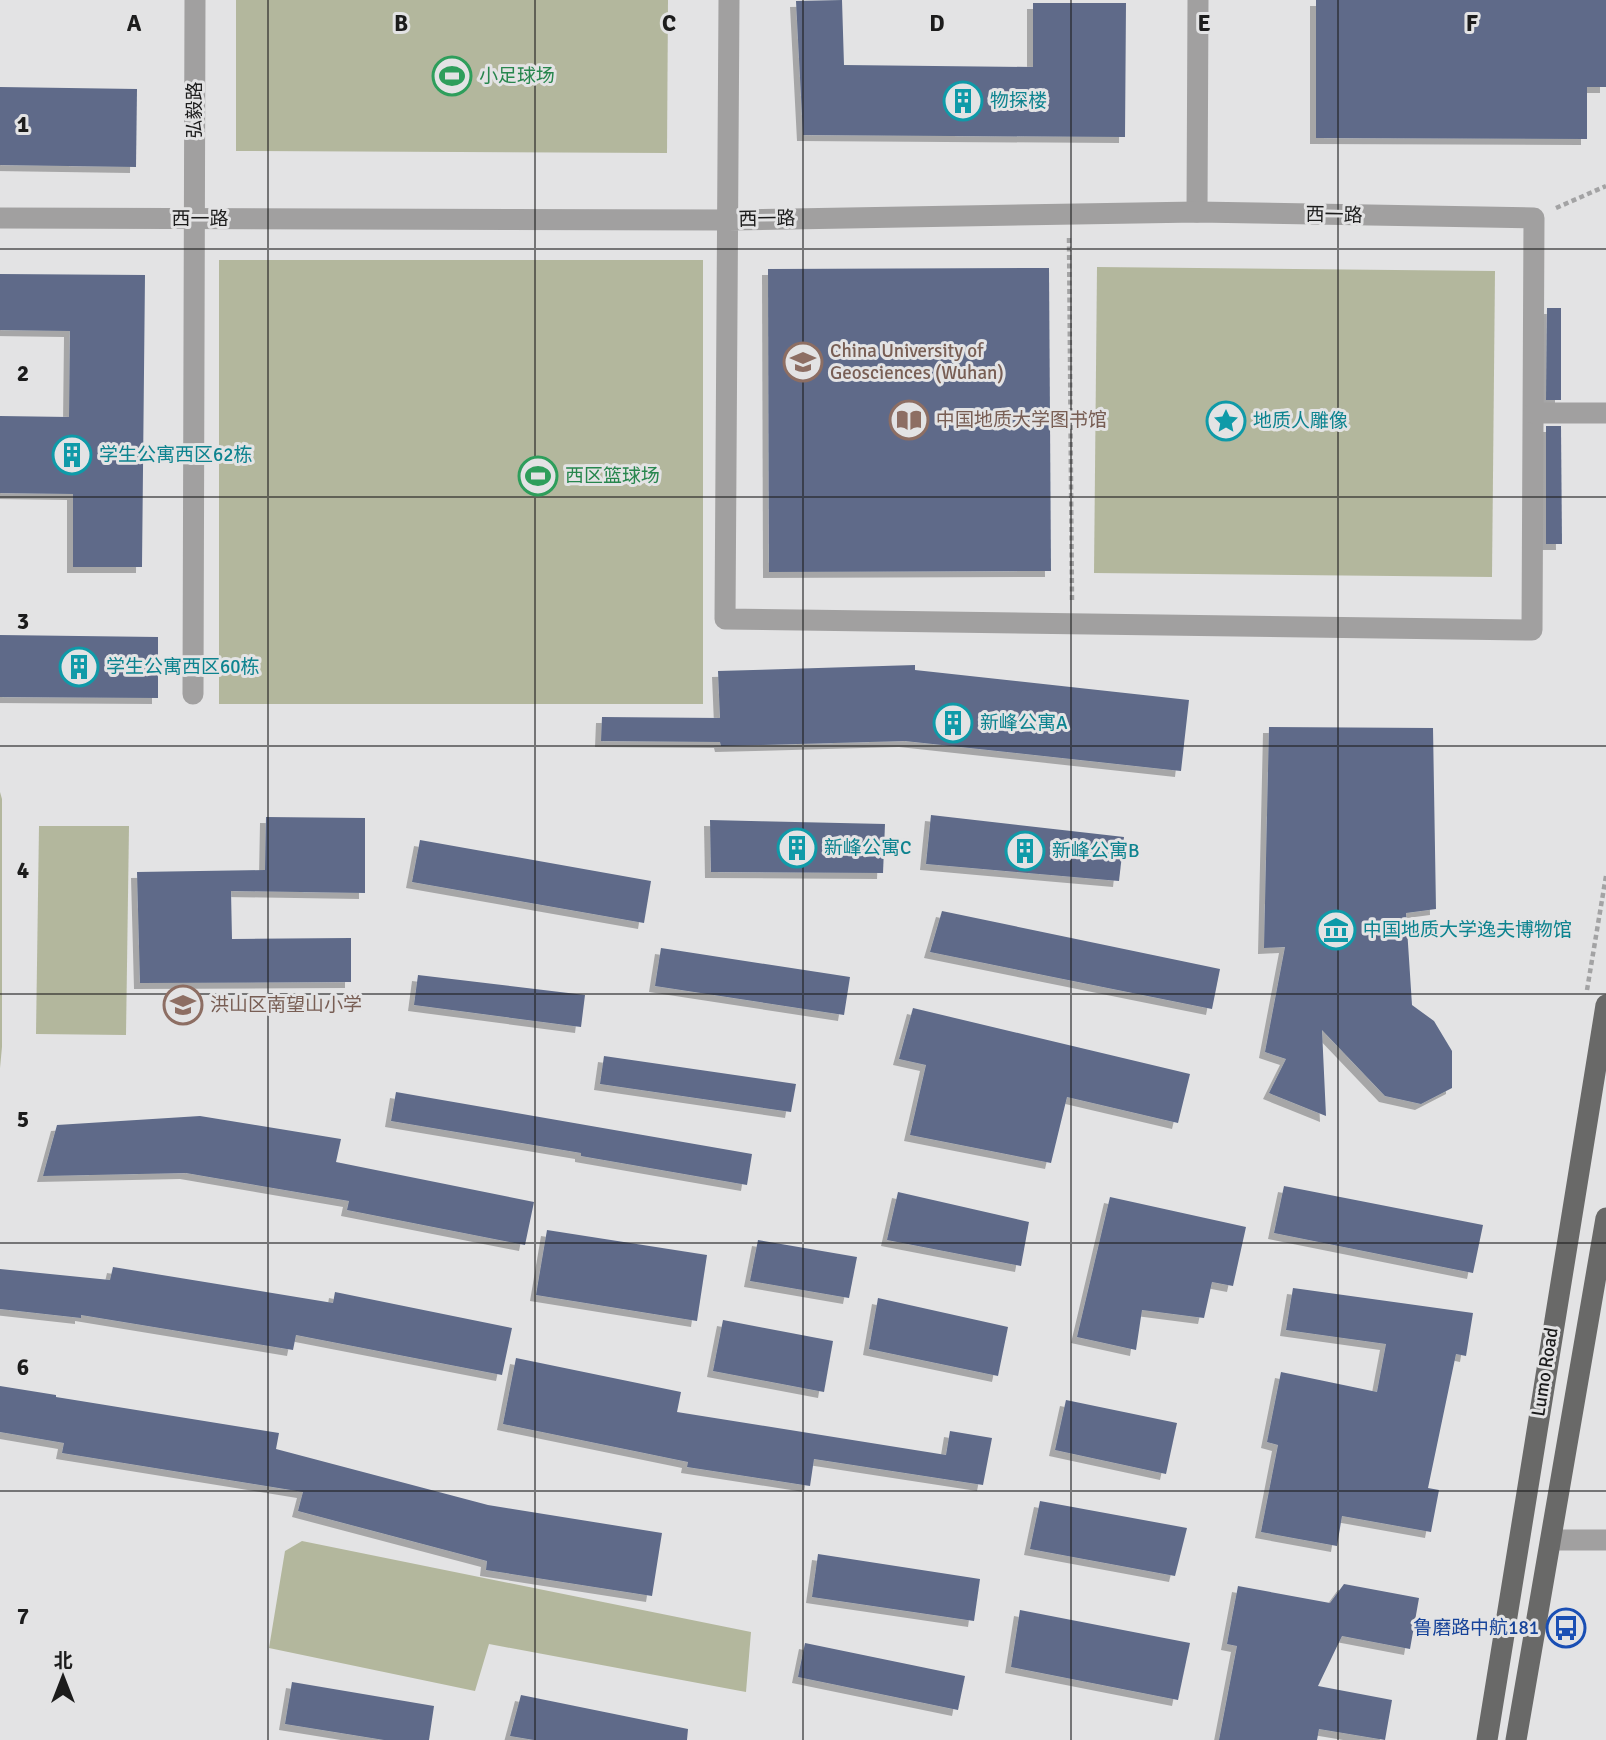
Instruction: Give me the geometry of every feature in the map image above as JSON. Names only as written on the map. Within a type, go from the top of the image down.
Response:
[{"type":"main road","name":"Lumo Road","points":[[1487,1740],[1606,1005]]},
{"type":"main road","name":"Lumo Road","points":[[1516,1740],[1606,1218]]},
{"type":"street","name":"弘毅路","points":[[193,694],[195,0]]},
{"type":"street","points":[[729,0],[725,620],[1532,630],[1534,218]]},
{"type":"street","points":[[1197,212],[1198,0]]},
{"type":"street","name":"西一路","points":[[0,218],[728,220],[1197,212],[1534,218]]},
{"type":"street","points":[[1534,413],[1606,413]]},
{"type":"street","points":[[1551,1540],[1606,1539]]},
{"type":"path","points":[[1534,218],[1606,186]]},
{"type":"path","points":[[1069,216],[1072,624]]},
{"type":"green space","name":"小足球场","points":[[236,0],[668,0],[667,153],[236,151]]},
{"type":"green space","points":[[219,260],[703,260],[703,704],[219,704]]},
{"type":"green space","points":[[1097,267],[1495,271],[1492,577],[1094,573]]},
{"type":"green space","points":[[0,792],[2,1047],[0,1068]]},
{"type":"green space","points":[[39,826],[129,826],[126,1035],[36,1034]]},
{"type":"green space","points":[[302,1541],[751,1632],[746,1692],[489,1644],[475,1691],[269,1648],[285,1551]]},
{"type":"building","name":"物探楼","points":[[842,0],[844,65],[1033,67],[1033,3],[1126,3],[1125,137],[803,135],[796,1]]},
{"type":"building","points":[[1316,0],[1606,0],[1606,87],[1587,87],[1587,139],[1316,138]]},
{"type":"building","points":[[0,87],[137,89],[136,167],[0,165]]},
{"type":"building","name":"中国地质大学图书馆","points":[[1049,268],[1051,571],[769,572],[768,269]]},
{"type":"building","name":"学生公寓西区62栋","points":[[0,274],[145,275],[142,567],[73,567],[73,494],[0,493],[0,416],[69,417],[70,331],[0,330]]},
{"type":"building","points":[[1547,308],[1561,308],[1561,400],[1546,400]]},
{"type":"building","points":[[1546,426],[1561,426],[1562,544],[1546,544]]},
{"type":"building","name":"学生公寓西区60栋","points":[[0,635],[158,637],[158,698],[0,697]]},
{"type":"building","name":"新峰公寓A","points":[[915,665],[915,670],[1189,700],[1181,771],[905,741],[721,746],[720,742],[601,741],[602,717],[720,718],[718,671]]},
{"type":"building","name":"中国地质大学逸夫博物馆","points":[[1269,727],[1433,728],[1436,909],[1406,913],[1412,1005],[1434,1021],[1452,1051],[1452,1088],[1421,1104],[1385,1096],[1322,1030],[1326,1116],[1269,1093],[1286,1059],[1265,1052],[1285,947],[1264,948]]},
{"type":"building","name":"新峰公寓B","points":[[931,815],[1124,837],[1119,881],[926,864]]},
{"type":"building","points":[[266,817],[365,818],[365,893],[231,891],[232,939],[351,938],[351,982],[140,983],[137,872],[265,870]]},
{"type":"building","name":"新峰公寓C","points":[[710,820],[885,824],[883,873],[711,872]]},
{"type":"building","points":[[420,840],[651,881],[644,923],[412,882]]},
{"type":"building","points":[[942,911],[1220,969],[1212,1009],[930,952]]},
{"type":"building","points":[[661,948],[850,977],[844,1015],[655,986]]},
{"type":"building","points":[[418,975],[585,995],[581,1027],[414,1005]]},
{"type":"building","points":[[913,1008],[1190,1074],[1178,1123],[1067,1097],[1051,1163],[910,1135],[926,1065],[899,1059]]},
{"type":"building","points":[[604,1056],[796,1084],[791,1112],[600,1084]]},
{"type":"building","points":[[396,1092],[752,1154],[747,1185],[581,1156],[581,1153],[391,1121]]},
{"type":"building","points":[[200,1116],[341,1139],[336,1162],[534,1202],[525,1245],[347,1210],[349,1201],[186,1173],[43,1176],[57,1125]]},
{"type":"building","points":[[1284,1186],[1483,1225],[1473,1273],[1274,1233]]},
{"type":"building","points":[[898,1192],[1029,1222],[1021,1266],[887,1240]]},
{"type":"building","points":[[1110,1197],[1246,1227],[1233,1286],[1212,1282],[1204,1318],[1142,1310],[1136,1350],[1077,1337]]},
{"type":"building","points":[[547,1230],[707,1255],[697,1321],[536,1295]]},
{"type":"building","points":[[758,1240],[857,1257],[849,1298],[750,1281]]},
{"type":"building","points":[[113,1267],[333,1303],[335,1292],[512,1328],[502,1375],[296,1335],[293,1350],[81,1315],[81,1318],[0,1309],[0,1269],[110,1280]]},
{"type":"building","points":[[1293,1288],[1473,1313],[1466,1356],[1456,1354],[1428,1488],[1439,1490],[1431,1532],[1342,1516],[1337,1546],[1261,1532],[1278,1445],[1267,1442],[1281,1372],[1377,1392],[1386,1344],[1286,1330]]},
{"type":"building","points":[[878,1298],[1008,1327],[998,1376],[869,1349]]},
{"type":"building","points":[[723,1320],[833,1341],[824,1392],[713,1371]]},
{"type":"building","points":[[516,1358],[681,1392],[677,1412],[946,1455],[950,1431],[992,1438],[983,1485],[814,1459],[810,1486],[687,1467],[688,1462],[503,1424]]},
{"type":"building","points":[[0,1386],[279,1433],[276,1449],[488,1505],[662,1533],[652,1596],[486,1570],[487,1561],[298,1511],[303,1492],[62,1453],[64,1443],[0,1432]]},
{"type":"building","points":[[1066,1400],[1177,1423],[1166,1474],[1055,1450]]},
{"type":"building","points":[[1040,1501],[1187,1528],[1175,1576],[1030,1549]]},
{"type":"building","points":[[818,1554],[980,1579],[974,1621],[812,1597]]},
{"type":"building","points":[[1344,1584],[1419,1598],[1410,1649],[1342,1636],[1318,1686],[1392,1700],[1385,1740],[1319,1729],[1317,1740],[1219,1740],[1237,1646],[1227,1644],[1238,1586],[1330,1603]]},
{"type":"building","points":[[1020,1610],[1190,1643],[1178,1700],[1011,1667]]},
{"type":"building","points":[[805,1643],[965,1676],[958,1710],[798,1677]]},
{"type":"building","points":[[292,1682],[434,1706],[429,1740],[384,1740],[285,1724]]},
{"type":"building","points":[[521,1695],[688,1729],[687,1740],[534,1740],[510,1736]]},
{"type":"place","name":"小足球场","points":[[452,76]]},
{"type":"place","name":"物探楼","points":[[963,101]]},
{"type":"place","name":"China University of Geosciences (Wuhan)","points":[[803,362]]},
{"type":"place","name":"中国地质大学图书馆","points":[[909,420]]},
{"type":"place","name":"地质人雕像","points":[[1226,421]]},
{"type":"place","name":"学生公寓西区62栋","points":[[72,455]]},
{"type":"place","name":"西区篮球场","points":[[538,476]]},
{"type":"place","name":"学生公寓西区60栋","points":[[79,667]]},
{"type":"place","name":"新峰公寓A","points":[[953,723]]},
{"type":"place","name":"新峰公寓C","points":[[797,848]]},
{"type":"place","name":"新峰公寓B","points":[[1025,851]]},
{"type":"place","name":"中国地质大学逸夫博物馆","points":[[1336,930]]},
{"type":"place","name":"洪山区南望山小学","points":[[183,1005]]},
{"type":"place","name":"鲁磨路中航181","points":[[1566,1628]]}]
